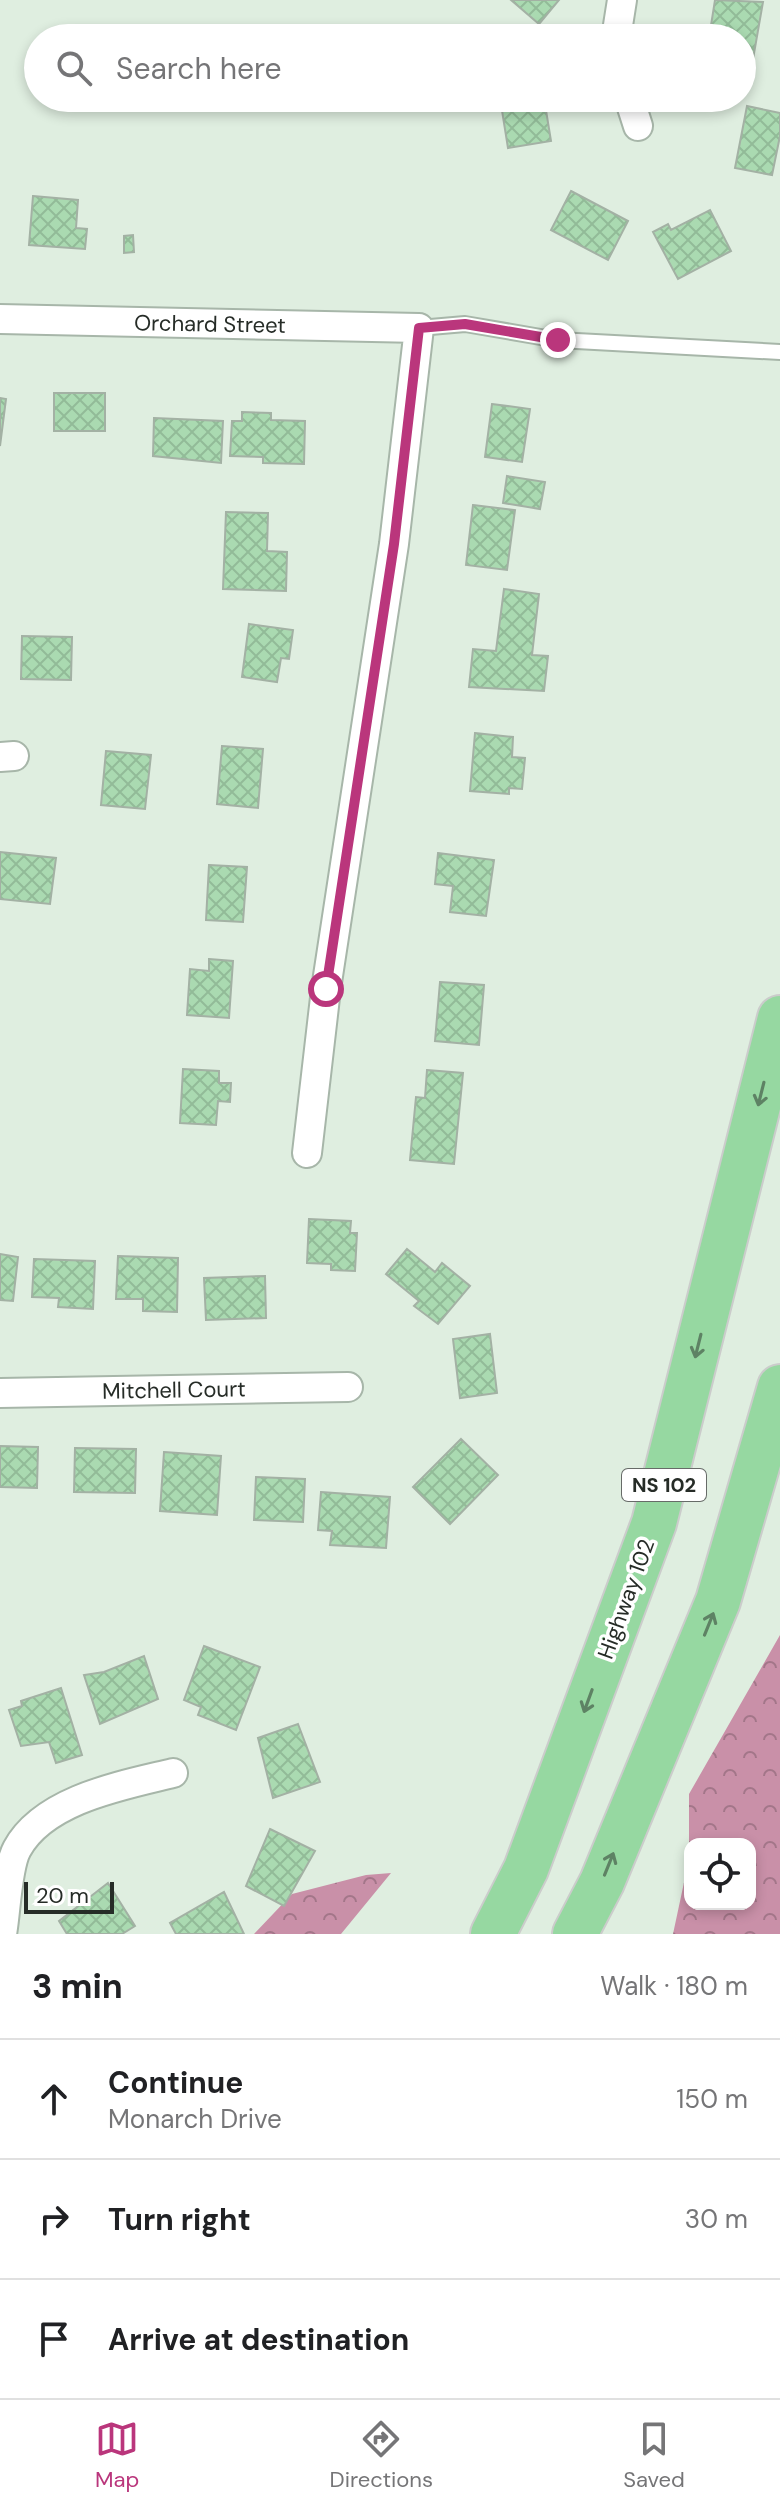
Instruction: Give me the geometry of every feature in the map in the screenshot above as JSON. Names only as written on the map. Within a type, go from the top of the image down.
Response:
[{"type":"highway","name":"Highway 102","points":[[493,1934],[526,1869],[654,1523],[780,1018]]},
{"type":"highway","points":[[575,1934],[602,1882],[718,1601],[780,1387]]},
{"type":"street","points":[[618,24],[622,0]]},
{"type":"street","points":[[634,112],[638,126]]},
{"type":"street","name":"Orchard Street","points":[[0,319],[419,328]]},
{"type":"street","points":[[307,1153],[326,989],[394,544],[419,328]]},
{"type":"street","name":"Mitchell Court","points":[[0,1393],[348,1387]]},
{"type":"street","points":[[2,1934],[16,1850],[41,1822],[92,1793],[173,1773]]},
{"type":"lane","points":[[419,328],[465,324],[558,340],[780,352]]},
{"type":"green space","points":[[780,1635],[780,1934],[673,1934],[684,1882],[684,1910],[756,1910],[756,1838],[689,1838],[689,1794]]},
{"type":"green space","points":[[391,1873],[341,1934],[254,1934],[292,1894],[366,1875]]},
{"type":"building","points":[[511,0],[559,0],[539,24]]},
{"type":"building","points":[[715,0],[763,2],[756,42],[756,24],[711,24]]},
{"type":"building","points":[[756,108],[780,113],[780,136],[772,175],[735,168],[746,112],[756,112]]},
{"type":"building","points":[[502,112],[546,112],[551,141],[508,148]]},
{"type":"building","points":[[571,191],[628,221],[608,260],[551,230]]},
{"type":"building","points":[[33,196],[78,200],[76,228],[87,229],[85,249],[29,245]]},
{"type":"building","points":[[710,210],[731,251],[678,279],[653,232],[668,224],[671,230]]},
{"type":"building","points":[[133,235],[134,252],[124,253],[124,236]]},
{"type":"building","points":[[54,393],[105,393],[105,431],[54,431]]},
{"type":"building","points":[[0,398],[6,399],[0,446]]},
{"type":"building","points":[[492,404],[530,409],[522,462],[485,457]]},
{"type":"building","points":[[242,412],[271,413],[271,420],[305,421],[304,464],[263,463],[263,457],[230,456],[232,421],[242,421]]},
{"type":"building","points":[[154,418],[223,421],[221,463],[153,456]]},
{"type":"building","points":[[507,476],[545,482],[540,509],[503,503]]},
{"type":"building","points":[[473,505],[515,510],[507,570],[466,565]]},
{"type":"building","points":[[226,512],[268,513],[267,551],[287,552],[286,591],[223,589]]},
{"type":"building","points":[[504,589],[539,594],[532,655],[548,656],[544,691],[469,687],[473,649],[496,651]]},
{"type":"building","points":[[249,624],[293,630],[289,659],[281,658],[277,682],[242,677]]},
{"type":"building","points":[[22,636],[72,637],[71,680],[21,679]]},
{"type":"building","points":[[475,733],[513,737],[512,757],[525,758],[522,789],[509,788],[509,794],[470,791]]},
{"type":"building","points":[[222,746],[263,749],[258,808],[217,804]]},
{"type":"building","points":[[106,751],[151,755],[145,809],[101,805]]},
{"type":"building","points":[[0,852],[56,858],[50,904],[0,899]]},
{"type":"building","points":[[438,853],[494,860],[486,916],[450,912],[453,886],[435,884]]},
{"type":"building","points":[[209,865],[247,867],[243,922],[206,920]]},
{"type":"building","points":[[209,959],[233,961],[229,1018],[187,1015],[190,969],[209,971]]},
{"type":"building","points":[[440,982],[484,985],[479,1045],[435,1041]]},
{"type":"building","points":[[183,1069],[219,1071],[219,1083],[231,1083],[230,1102],[218,1101],[216,1125],[180,1123]]},
{"type":"building","points":[[427,1070],[463,1073],[454,1164],[410,1160],[416,1097],[425,1098]]},
{"type":"building","points":[[309,1219],[351,1221],[350,1233],[357,1233],[355,1271],[331,1270],[331,1264],[307,1263]]},
{"type":"building","points":[[407,1249],[435,1272],[442,1263],[470,1286],[438,1324],[414,1306],[419,1301],[386,1274]]},
{"type":"building","points":[[0,1254],[18,1257],[13,1301],[0,1300]]},
{"type":"building","points":[[118,1256],[178,1258],[177,1312],[143,1311],[143,1299],[116,1299]]},
{"type":"building","points":[[34,1259],[95,1261],[93,1309],[58,1307],[59,1298],[32,1297]]},
{"type":"building","points":[[265,1276],[266,1318],[206,1320],[204,1278]]},
{"type":"building","points":[[490,1334],[497,1393],[460,1398],[453,1339]]},
{"type":"building","points":[[461,1439],[498,1475],[450,1524],[413,1487]]},
{"type":"building","points":[[0,1446],[38,1447],[37,1488],[0,1487]]},
{"type":"building","points":[[75,1448],[136,1449],[135,1493],[74,1492]]},
{"type":"building","points":[[164,1452],[221,1456],[217,1515],[160,1511]]},
{"type":"building","points":[[256,1477],[305,1479],[303,1522],[254,1520]]},
{"type":"building","points":[[321,1492],[390,1497],[386,1548],[330,1545],[332,1531],[318,1530]]},
{"type":"building","points":[[204,1646],[260,1667],[236,1730],[198,1715],[201,1707],[184,1700]]},
{"type":"building","points":[[144,1656],[158,1699],[100,1724],[84,1675],[104,1672]]},
{"type":"building","points":[[61,1688],[82,1755],[56,1763],[49,1742],[21,1746],[9,1710],[22,1706],[21,1701]]},
{"type":"building","points":[[298,1724],[320,1782],[273,1798],[258,1738]]},
{"type":"building","points":[[270,1829],[315,1851],[284,1906],[246,1886]]},
{"type":"building","points":[[108,1883],[135,1926],[122,1934],[67,1934],[59,1921]]},
{"type":"building","points":[[224,1892],[244,1934],[176,1934],[170,1923]]},
{"type":"route","points":[[326,989],[394,544],[419,328],[465,324],[558,340]]}]
